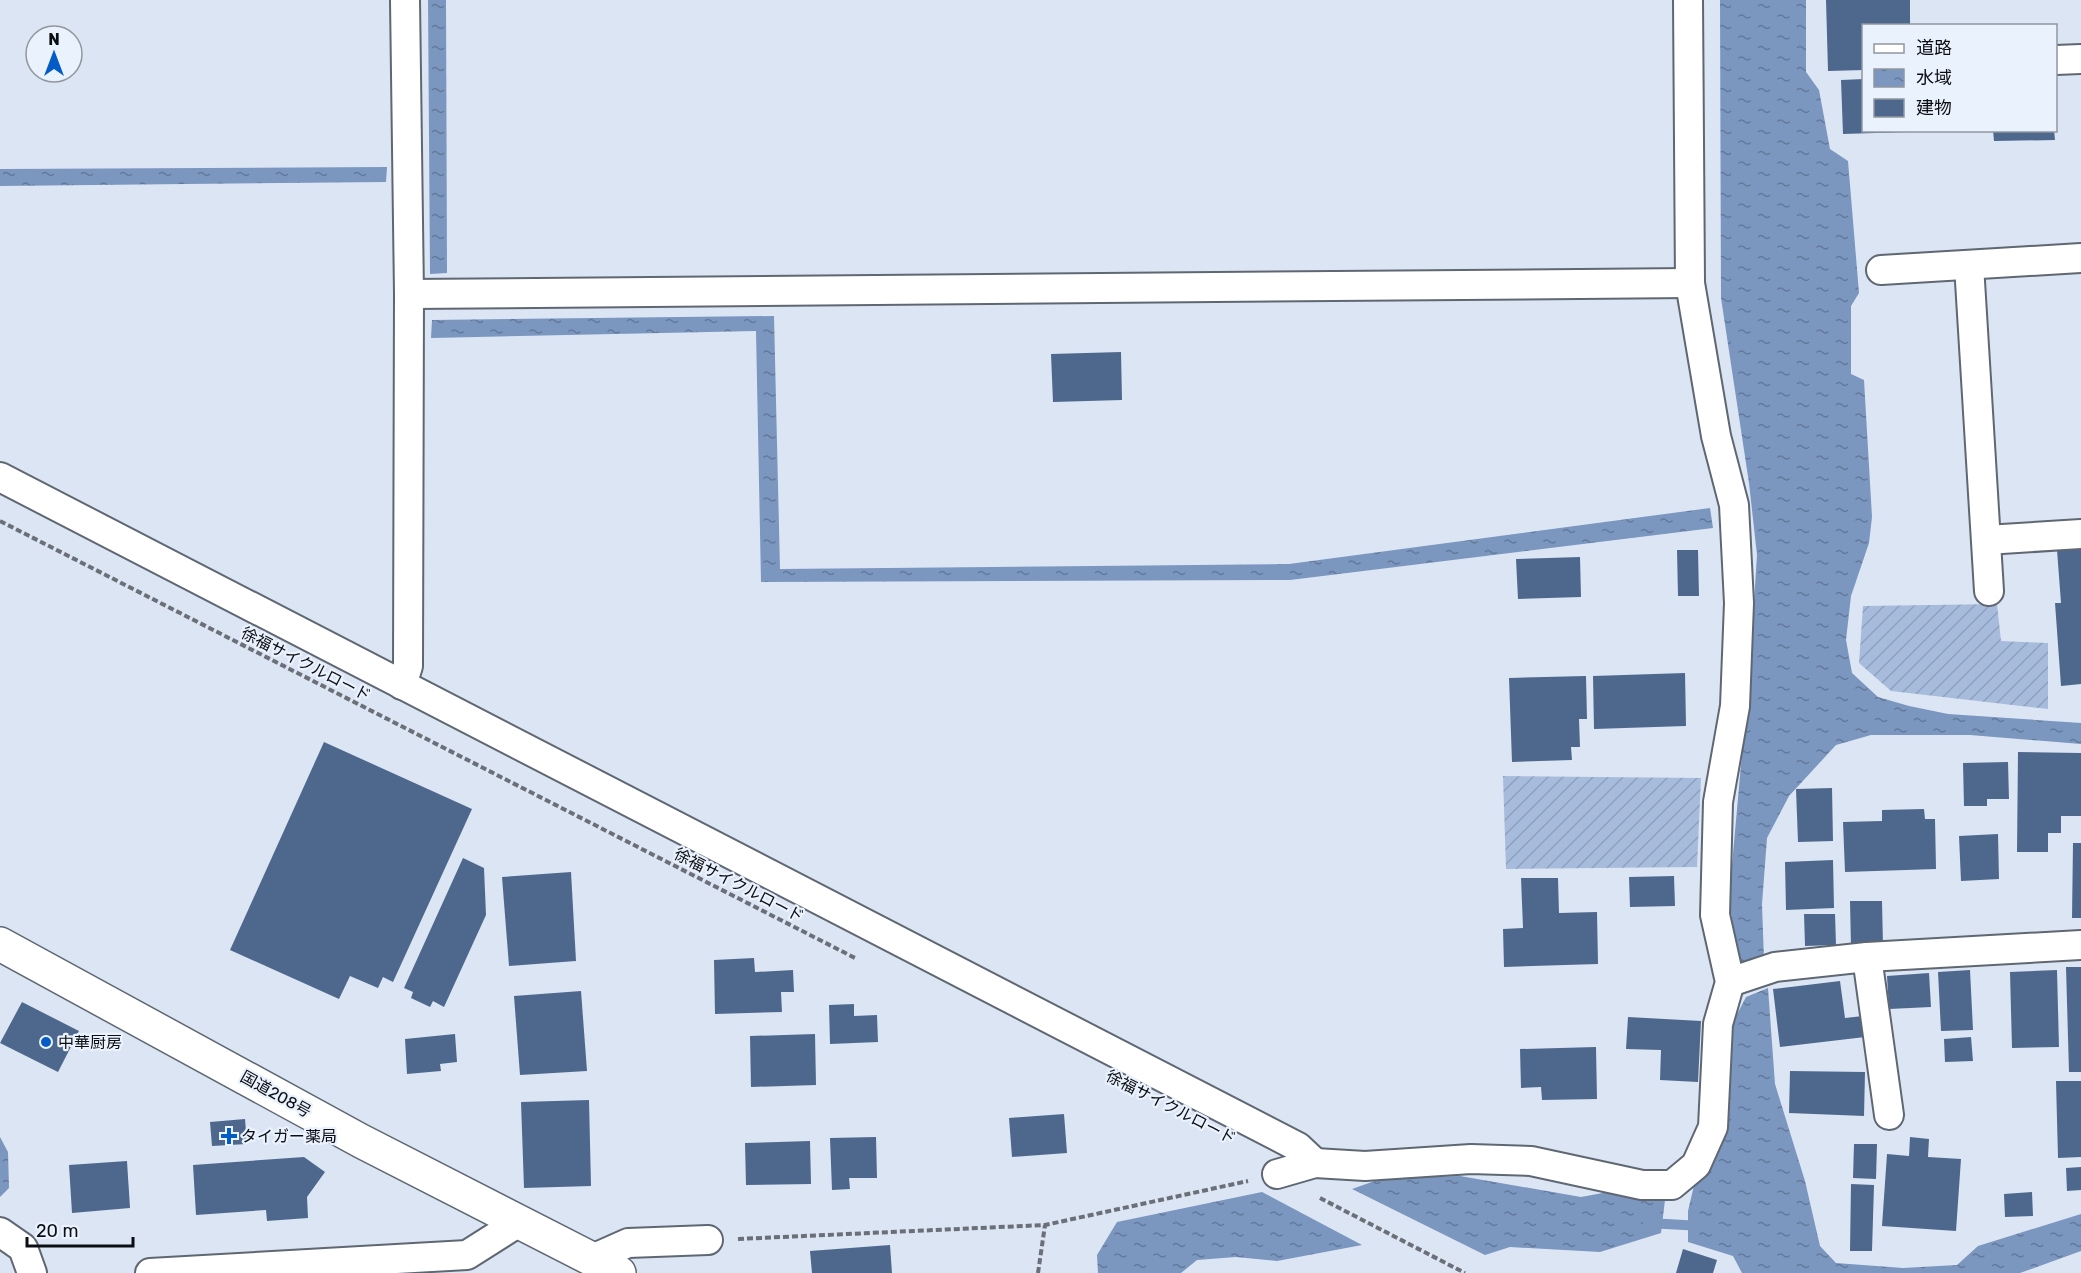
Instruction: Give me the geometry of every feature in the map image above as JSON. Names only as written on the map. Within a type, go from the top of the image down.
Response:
[{"type":"highway","name":"国道208号","points":[[0,944],[361,1141],[606,1266]]},
{"type":"street","points":[[402,685],[408,666],[409,294],[405,0]]},
{"type":"street","points":[[1277,1174],[1315,1163],[1365,1166],[1471,1159],[1531,1161],[1642,1185],[1672,1185],[1696,1165],[1713,1127],[1718,1024],[1730,982],[1715,915],[1718,802],[1735,706],[1739,603],[1734,505],[1716,436],[1690,283],[1688,0]]},
{"type":"street","points":[[2057,60],[2081,59]]},
{"type":"street","points":[[1881,270],[2081,258]]},
{"type":"street","points":[[1969,265],[1989,591]]},
{"type":"street","points":[[409,294],[1690,283]]},
{"type":"street","points":[[0,477],[1298,1147],[1315,1163]]},
{"type":"street","points":[[1986,540],[2081,534]]},
{"type":"street","points":[[1730,982],[1775,967],[1867,957],[2081,945]]},
{"type":"street","points":[[1867,957],[1888,1115]]},
{"type":"street","points":[[150,1273],[467,1255],[519,1221]]},
{"type":"street","points":[[2,1233],[22,1248],[32,1273]]},
{"type":"street","points":[[606,1266],[628,1244],[708,1240]]},
{"type":"path","name":"徐福サイクルロード","points":[[0,521],[862,962]]},
{"type":"path","points":[[708,1240],[1045,1225],[1277,1174],[1465,1273]]},
{"type":"path","points":[[1038,1273],[1045,1225]]},
{"type":"shaded area","points":[[1997,604],[2001,641],[2048,643],[2048,709],[1891,691],[1859,663],[1863,606]]},
{"type":"shaded area","points":[[1503,776],[1701,778],[1697,867],[1506,869]]},
{"type":"water","points":[[428,0],[446,0],[447,273],[430,274]]},
{"type":"water","points":[[1720,0],[1806,0],[1806,72],[1819,90],[1830,149],[1848,161],[1859,293],[1851,306],[1851,374],[1864,380],[1872,517],[1869,543],[1851,596],[1846,640],[1852,673],[1878,697],[1909,706],[1948,714],[2081,723],[2081,744],[1970,735],[1871,735],[1836,745],[1789,796],[1767,838],[1762,904],[1764,960],[1738,964],[1729,898],[1750,665],[1757,555],[1749,483],[1721,298]]},
{"type":"water","points":[[387,167],[386,182],[0,186],[0,169]]},
{"type":"water","points":[[774,316],[780,569],[1289,564],[1710,508],[1713,528],[1290,580],[761,582],[756,331],[431,338],[432,320]]},
{"type":"water","points":[[1768,988],[1775,1084],[1805,1181],[1820,1246],[1836,1263],[1903,1268],[1957,1265],[1978,1246],[2081,1214],[2081,1251],[2020,1273],[1742,1273],[1733,1256],[1688,1242],[1688,1211],[1732,1024],[1746,997]]},
{"type":"water","points":[[0,1137],[8,1152],[9,1188],[0,1197]]},
{"type":"water","points":[[1460,1176],[1581,1197],[1624,1189],[1665,1200],[1661,1233],[1600,1252],[1510,1247],[1485,1255],[1352,1189],[1383,1178]]},
{"type":"water","points":[[1262,1192],[1362,1245],[1277,1261],[1236,1257],[1197,1260],[1181,1273],[1098,1273],[1097,1255],[1117,1222]]},
{"type":"building","points":[[1826,0],[1910,0],[1910,24],[1862,24],[1862,70],[1828,71]]},
{"type":"building","points":[[1862,79],[1862,132],[1907,132],[1843,134],[1841,80]]},
{"type":"building","points":[[1993,132],[2054,132],[2055,140],[1994,141]]},
{"type":"building","points":[[1121,352],[1122,400],[1053,402],[1051,354]]},
{"type":"building","points":[[2081,548],[2081,684],[2061,686],[2055,603],[2061,603],[2057,550]]},
{"type":"building","points":[[1677,550],[1698,550],[1699,596],[1678,596]]},
{"type":"building","points":[[1580,557],[1581,597],[1518,599],[1516,559]]},
{"type":"building","points":[[1685,673],[1686,726],[1594,729],[1593,676]]},
{"type":"building","points":[[1586,676],[1587,719],[1579,719],[1580,747],[1571,747],[1572,760],[1512,762],[1509,678]]},
{"type":"building","points":[[324,742],[472,809],[393,982],[383,977],[378,988],[350,976],[339,999],[230,950]]},
{"type":"building","points":[[2018,752],[2081,753],[2081,816],[2061,816],[2061,833],[2048,833],[2048,852],[2017,852]]},
{"type":"building","points":[[2008,762],[2009,799],[1987,799],[1987,806],[1964,806],[1963,763]]},
{"type":"building","points":[[1832,788],[1833,841],[1798,842],[1796,789]]},
{"type":"building","points":[[1924,809],[1925,819],[1935,819],[1936,869],[1845,872],[1843,822],[1882,821],[1882,810]]},
{"type":"building","points":[[1998,834],[1999,879],[1961,881],[1959,836]]},
{"type":"building","points":[[2073,843],[2081,843],[2081,918],[2072,918]]},
{"type":"building","points":[[463,858],[484,868],[486,915],[444,1007],[433,1001],[430,1007],[411,998],[413,992],[404,988]]},
{"type":"building","points":[[1833,860],[1834,908],[1786,910],[1785,862]]},
{"type":"building","points":[[571,872],[576,961],[509,966],[502,877]]},
{"type":"building","points":[[1674,876],[1675,906],[1630,907],[1629,877]]},
{"type":"building","points":[[1521,878],[1558,878],[1559,913],[1597,912],[1598,964],[1504,967],[1503,929],[1523,928]]},
{"type":"building","points":[[1850,901],[1882,901],[1883,946],[1851,947]]},
{"type":"building","points":[[1804,914],[1835,914],[1836,945],[1805,946]]},
{"type":"building","points":[[754,958],[755,972],[793,970],[794,992],[781,992],[782,1012],[715,1014],[714,960]]},
{"type":"building","points":[[2066,967],[2081,967],[2081,1072],[2069,1072]]},
{"type":"building","points":[[1970,970],[1973,1030],[1941,1031],[1938,972]]},
{"type":"building","points":[[2057,970],[2059,1047],[2012,1048],[2010,972]]},
{"type":"building","points":[[1929,973],[1931,1007],[1889,1009],[1887,976]]},
{"type":"building","points":[[1840,981],[1845,1018],[1863,1016],[1865,1037],[1780,1047],[1773,989]]},
{"type":"building","points":[[581,991],[587,1071],[520,1075],[514,996]]},
{"type":"building","points":[[22,1002],[79,1031],[58,1072],[0,1043]]},
{"type":"building","points":[[854,1004],[854,1016],[877,1015],[878,1042],[830,1044],[829,1005]]},
{"type":"building","points":[[1628,1017],[1701,1021],[1698,1082],[1660,1080],[1661,1050],[1626,1049]]},
{"type":"building","points":[[455,1034],[457,1062],[440,1064],[441,1071],[407,1074],[405,1039]]},
{"type":"building","points":[[815,1034],[816,1085],[751,1087],[750,1036]]},
{"type":"building","points":[[1971,1037],[1973,1061],[1945,1062],[1944,1039]]},
{"type":"building","points":[[1596,1047],[1597,1099],[1542,1100],[1541,1087],[1521,1088],[1520,1049]]},
{"type":"building","points":[[1790,1071],[1865,1072],[1864,1116],[1789,1113]]},
{"type":"building","points":[[2056,1081],[2081,1081],[2081,1157],[2058,1158]]},
{"type":"building","points":[[589,1100],[591,1186],[524,1188],[521,1102]]},
{"type":"building","points":[[1064,1114],[1067,1153],[1012,1157],[1009,1118]]},
{"type":"building","points":[[245,1119],[247,1144],[212,1146],[210,1122]]},
{"type":"building","points":[[876,1137],[877,1178],[849,1178],[850,1189],[832,1190],[830,1138]]},
{"type":"building","points":[[1910,1137],[1929,1139],[1928,1157],[1961,1159],[1956,1231],[1882,1226],[1887,1154],[1909,1156]]},
{"type":"building","points":[[810,1141],[811,1184],[746,1185],[745,1143]]},
{"type":"building","points":[[1854,1144],[1877,1144],[1876,1179],[1853,1178]]},
{"type":"building","points":[[304,1157],[325,1172],[307,1197],[308,1218],[267,1221],[266,1210],[196,1215],[193,1165]]},
{"type":"building","points":[[127,1161],[130,1208],[72,1213],[69,1165]]},
{"type":"building","points":[[2081,1167],[2081,1190],[2067,1191],[2066,1168]]},
{"type":"building","points":[[1851,1184],[1874,1185],[1872,1251],[1850,1251]]},
{"type":"building","points":[[2032,1192],[2033,1216],[2005,1217],[2004,1194]]},
{"type":"building","points":[[890,1245],[892,1273],[812,1273],[810,1251]]},
{"type":"building","points":[[1683,1249],[1717,1260],[1713,1273],[1676,1273]]},
{"type":"waterway","points":[[1648,1223],[1702,1226]]},
{"type":"place","name":"中華厨房","points":[[46,1042]]},
{"type":"place","name":"タイガー薬局","points":[[229,1136]]}]
